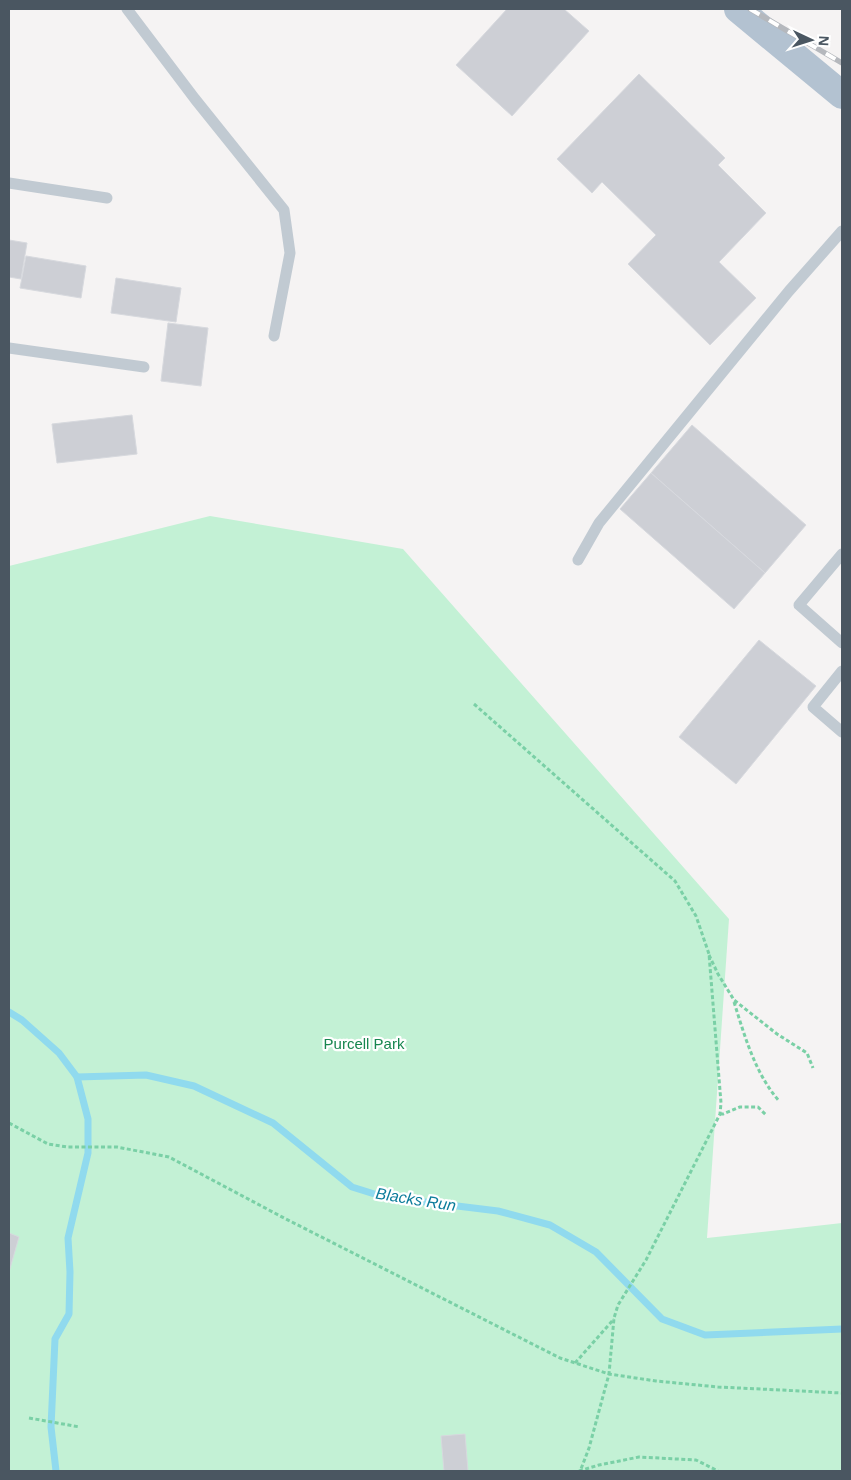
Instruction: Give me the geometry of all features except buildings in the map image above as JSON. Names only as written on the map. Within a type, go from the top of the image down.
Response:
[{"type":"main road","points":[[741,10],[842,95]]},
{"type":"lane","points":[[127,9],[195,99],[284,210],[290,253],[274,336]]},
{"type":"lane","points":[[9,183],[107,198]]},
{"type":"lane","points":[[578,560],[599,523],[789,291],[842,231]]},
{"type":"lane","points":[[9,348],[144,367]]},
{"type":"lane","points":[[842,554],[799,606],[842,643]]},
{"type":"lane","points":[[842,670],[813,707],[842,732]]},
{"type":"path","points":[[474,704],[675,881],[696,916],[718,974],[734,1000],[749,1051],[770,1090],[779,1101]]},
{"type":"path","points":[[580,1470],[589,1448],[609,1374],[614,1318],[618,1305],[646,1260],[710,1130],[720,1114],[721,1103],[709,954]]},
{"type":"path","points":[[734,1000],[777,1034],[807,1054],[813,1068]]},
{"type":"path","points":[[720,1114],[740,1107],[758,1107],[766,1115]]},
{"type":"path","points":[[9,1123],[48,1144],[67,1147],[117,1147],[169,1157],[293,1223],[560,1358],[575,1363],[609,1374],[656,1381],[718,1387],[842,1393]]},
{"type":"path","points":[[575,1363],[614,1318]]},
{"type":"path","points":[[30,1418],[80,1427]]},
{"type":"path","points":[[580,1470],[639,1457],[696,1460],[718,1471]]},
{"type":"green space","name":"Purcell Park","points":[[210,516],[403,549],[729,919],[707,1238],[842,1223],[842,1471],[9,1471],[9,566]]},
{"type":"waterway","name":"Blacks Run","points":[[9,1012],[22,1020],[59,1053],[77,1077],[146,1075],[194,1086],[273,1123],[352,1187],[384,1197],[498,1211],[550,1225],[596,1252],[662,1319],[705,1335],[842,1329]]},
{"type":"waterway","points":[[56,1471],[51,1427],[55,1339],[69,1314],[70,1272],[68,1238],[88,1153],[88,1119],[77,1077]]},
{"type":"railway","points":[[750,9],[842,63]]}]
